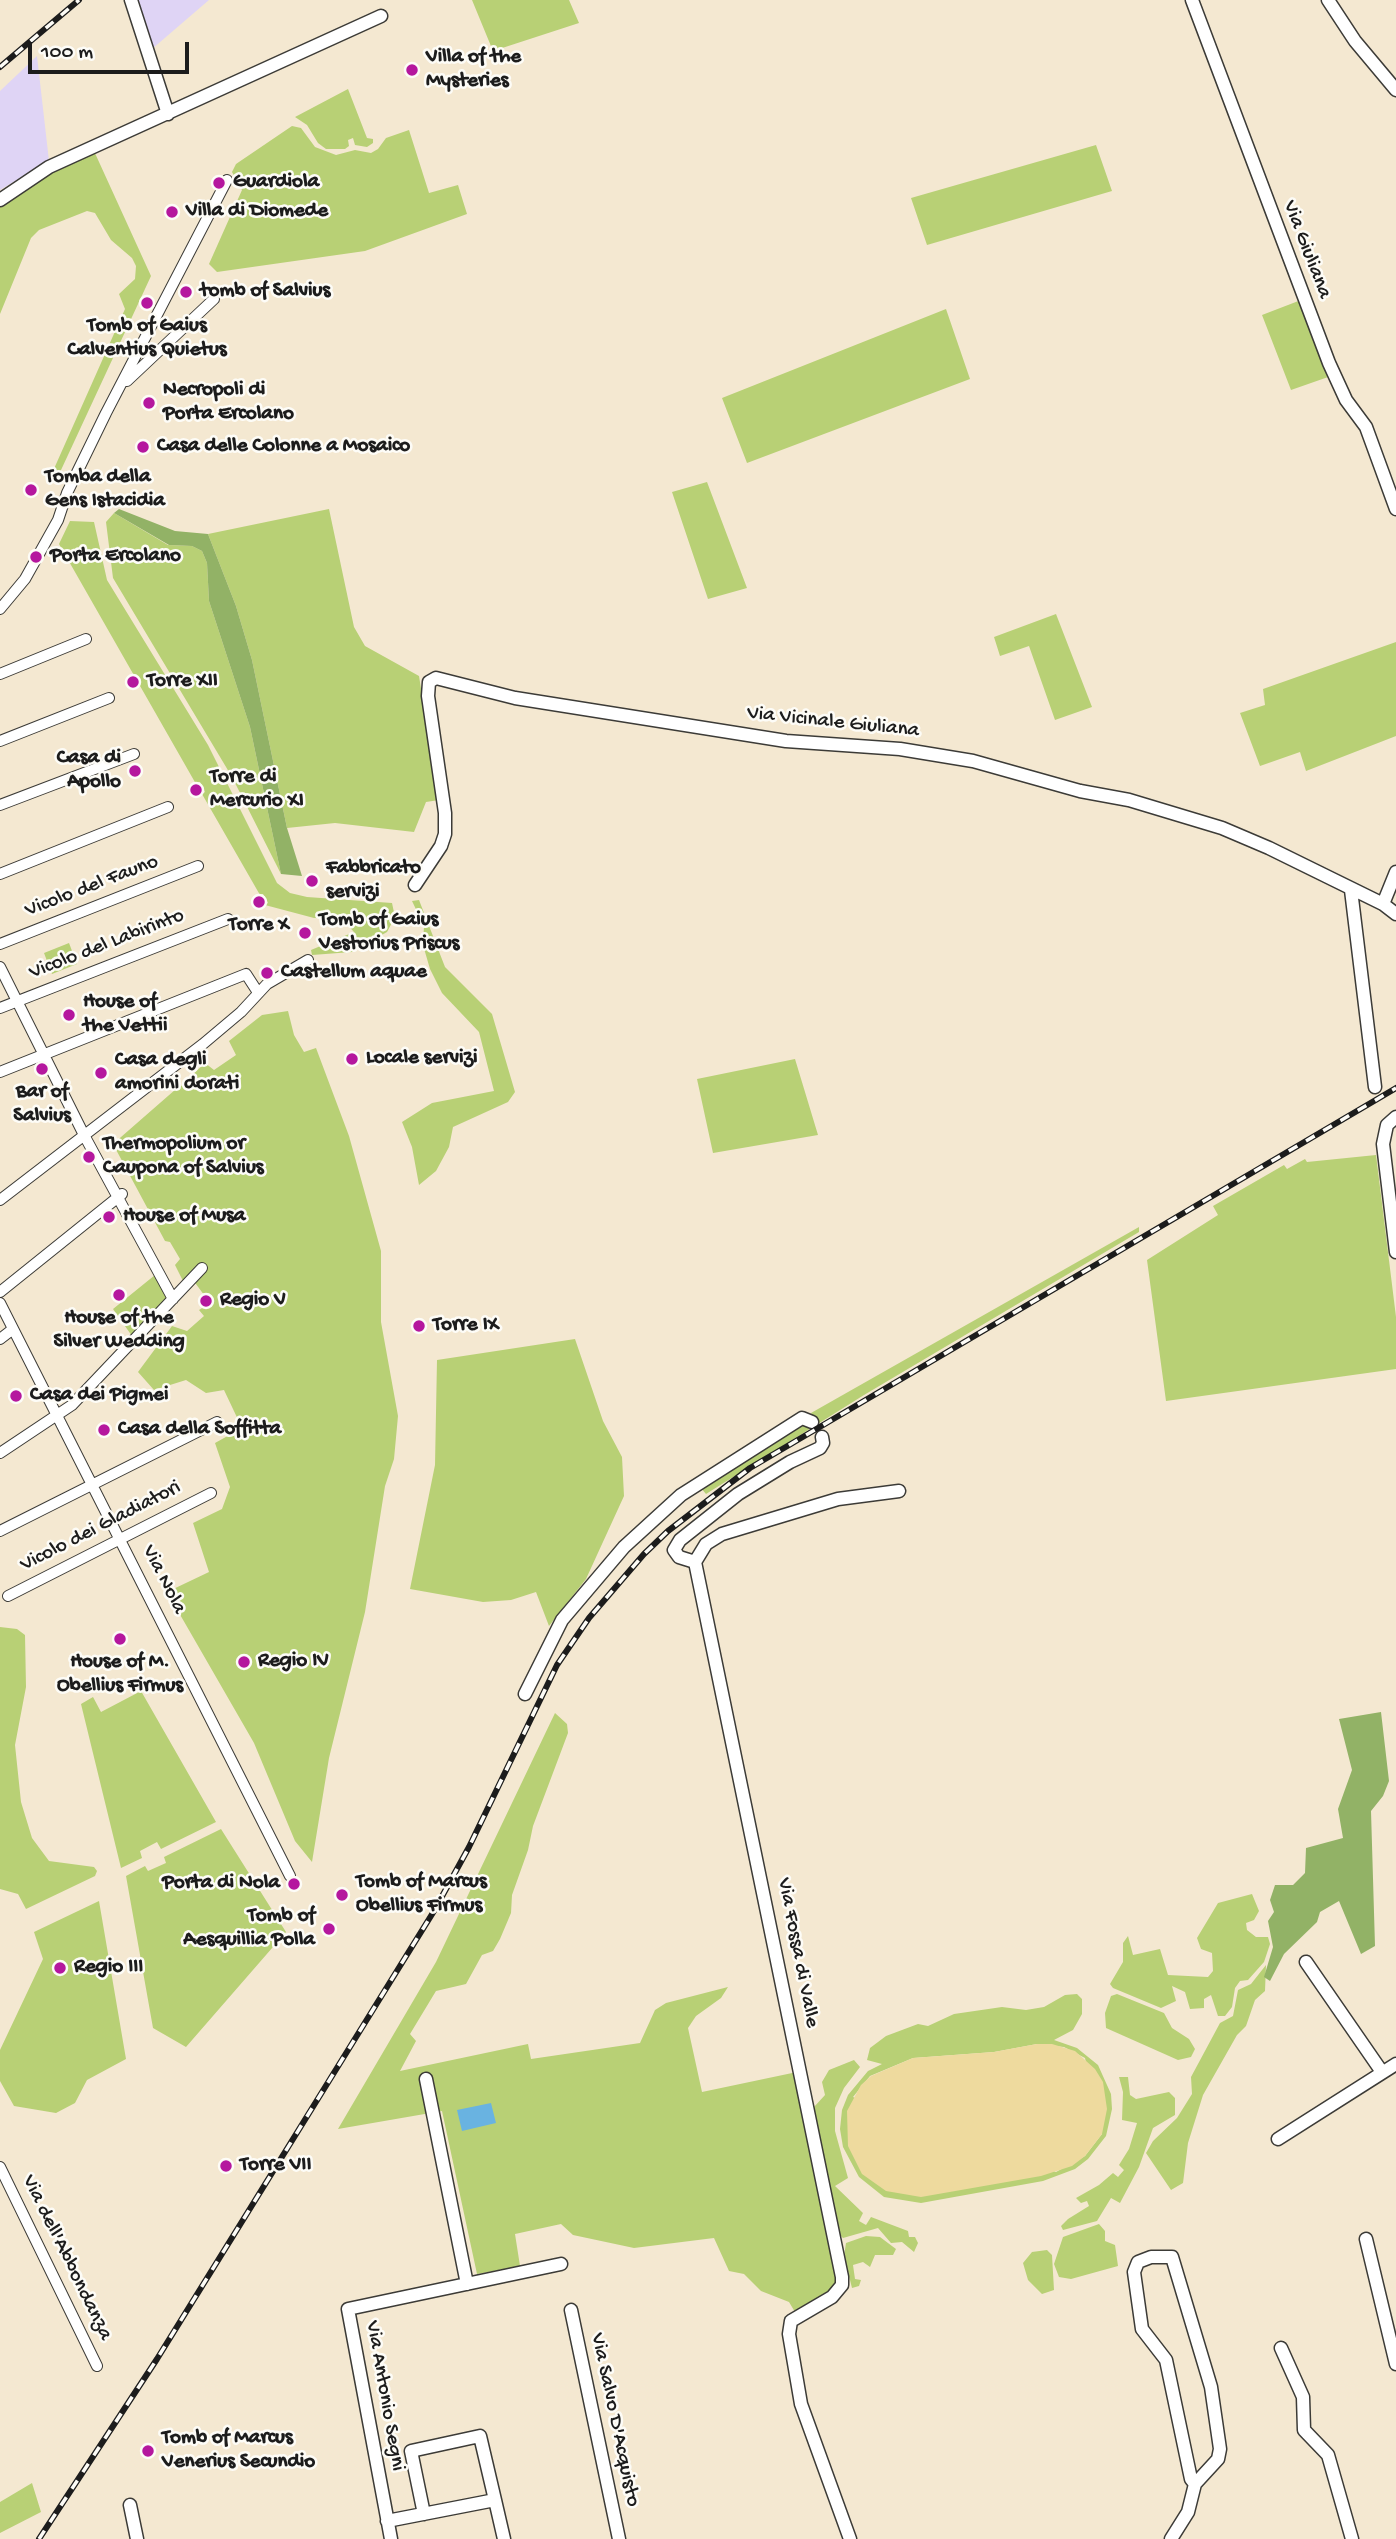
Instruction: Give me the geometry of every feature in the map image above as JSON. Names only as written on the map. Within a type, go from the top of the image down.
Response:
[{"type":"street","points":[[131,0],[168,114]]},
{"type":"street","name":"Via Giuliana","points":[[1192,0],[1329,363],[1346,400],[1367,427],[1396,509]]},
{"type":"street","points":[[1328,0],[1355,41],[1396,90]]},
{"type":"street","points":[[0,200],[50,167],[381,16]]},
{"type":"street","points":[[0,609],[25,579],[47,540],[66,493],[227,180]]},
{"type":"street","points":[[119,389],[214,299]]},
{"type":"street","points":[[0,674],[86,639]]},
{"type":"street","name":"Via Vicinale Giuliana","points":[[415,885],[441,846],[445,834],[446,813],[428,696],[429,682],[436,678],[514,698],[786,741],[920,752],[974,761],[1080,791],[1129,800],[1222,828],[1247,837],[1390,907]]},
{"type":"street","points":[[0,741],[109,698]]},
{"type":"street","points":[[0,805],[134,754]]},
{"type":"street","points":[[0,874],[168,807]]},
{"type":"street","name":"Vicolo del Fauno","points":[[0,944],[198,866]]},
{"type":"street","points":[[1390,907],[1396,872]]},
{"type":"street","points":[[1351,890],[1375,1087]]},
{"type":"street","name":"Vicolo del Labirinto","points":[[0,1008],[228,919]]},
{"type":"street","points":[[0,1200],[210,1038],[241,1012],[267,984],[308,960]]},
{"type":"street","points":[[0,967],[84,1135],[122,1195],[173,1299]]},
{"type":"street","points":[[0,1072],[246,974],[257,992]]},
{"type":"street","points":[[1396,1117],[1388,1125],[1383,1144],[1396,1252]]},
{"type":"street","points":[[0,1292],[122,1195]]},
{"type":"street","points":[[0,1453],[58,1416],[202,1268]]},
{"type":"street","name":"Via Nola","points":[[0,1303],[94,1484],[290,1876]]},
{"type":"street","points":[[0,1339],[13,1329]]},
{"type":"street","points":[[525,1694],[562,1620],[624,1547],[681,1495],[802,1418],[812,1422]]},
{"type":"street","points":[[0,1531],[217,1422]]},
{"type":"street","points":[[822,1437],[820,1448],[790,1462],[738,1494],[680,1540],[674,1550],[679,1557],[695,1562],[705,1544],[722,1534],[838,1499],[899,1491]]},
{"type":"street","name":"Vicolo dei Gladiatori","points":[[8,1596],[211,1493]]},
{"type":"street","name":"Via Fossa di Valle","points":[[695,1562],[842,2277],[842,2285],[832,2297],[791,2321],[789,2334],[801,2404],[850,2539]]},
{"type":"street","points":[[1306,1962],[1382,2073]]},
{"type":"street","points":[[1278,2139],[1396,2064]]},
{"type":"street","points":[[426,2079],[467,2284]]},
{"type":"street","name":"Via dell'Abbondanza","points":[[0,2167],[97,2366]]},
{"type":"street","points":[[1367,2239],[1396,2364]]},
{"type":"street","points":[[1171,2539],[1188,2512],[1195,2484],[1218,2459],[1220,2449],[1211,2388],[1172,2257],[1151,2257],[1138,2262],[1134,2272],[1142,2329],[1166,2360],[1191,2479],[1195,2484]]},
{"type":"street","name":"Via Antonio Segni","points":[[391,2539],[348,2309],[561,2264]]},
{"type":"street","name":"Via Salvo D'Acquisto","points":[[571,2310],[619,2539]]},
{"type":"street","points":[[1280,2348],[1303,2397],[1304,2430],[1328,2455],[1352,2539]]},
{"type":"street","points":[[424,2514],[411,2451],[480,2436],[504,2539]]},
{"type":"street","points":[[387,2521],[495,2500]]},
{"type":"street","points":[[130,2505],[137,2539]]},
{"type":"shaded area","points":[[136,0],[209,0],[152,49]]},
{"type":"shaded area","points":[[37,56],[49,161],[0,190],[0,91]]},
{"type":"green space","points":[[472,0],[569,0],[579,23],[493,51]]},
{"type":"green space","points":[[348,89],[367,138],[373,139],[373,143],[367,147],[355,145],[353,138],[348,140],[349,146],[345,149],[326,149],[318,143],[307,125],[295,117]]},
{"type":"green space","points":[[292,126],[301,128],[315,147],[336,155],[355,150],[371,153],[378,149],[386,138],[409,130],[429,193],[458,185],[467,214],[365,251],[217,272],[209,264],[242,190],[232,172],[236,164]]},
{"type":"green space","points":[[1096,145],[1112,191],[927,245],[911,198]]},
{"type":"green space","points":[[94,151],[151,276],[55,483],[49,480],[125,309],[119,294],[135,279],[136,266],[132,258],[111,240],[95,213],[87,211],[39,230],[31,238],[0,314],[0,205],[43,175]]},
{"type":"green space","points":[[1301,300],[1331,376],[1291,390],[1262,315]]},
{"type":"green space","points":[[946,309],[970,379],[747,463],[722,398]]},
{"type":"green space","points":[[707,482],[747,588],[708,599],[672,492]]},
{"type":"green space","points":[[119,509],[175,531],[208,534],[236,606],[252,660],[287,828],[302,876],[281,874],[250,727],[209,601],[207,563],[202,551],[192,546],[169,545],[114,513]]},
{"type":"green space","points":[[329,509],[354,627],[365,646],[419,676],[439,800],[426,802],[414,832],[335,823],[287,828],[252,660],[236,606],[208,534]]},
{"type":"green space","points":[[114,513],[168,545],[192,546],[202,551],[207,563],[209,601],[250,727],[281,874],[232,777],[113,578],[106,522]]},
{"type":"green space","points":[[70,521],[94,522],[107,580],[208,745],[277,883],[290,893],[307,897],[392,903],[395,917],[387,932],[352,952],[312,955],[311,950],[354,932],[342,919],[314,918],[265,905],[268,903],[263,894],[260,895],[202,794],[205,792],[200,782],[196,784],[59,544]]},
{"type":"green space","points":[[1056,614],[1092,707],[1055,720],[1029,646],[1000,656],[994,637]]},
{"type":"green space","points":[[1396,642],[1396,736],[1306,771],[1300,752],[1260,766],[1240,713],[1265,705],[1263,689]]},
{"type":"green space","points":[[419,900],[445,967],[492,1014],[515,1092],[508,1102],[453,1127],[449,1147],[436,1171],[419,1185],[412,1147],[402,1122],[432,1103],[494,1091],[479,1032],[442,993],[430,969],[423,945],[424,926],[412,901]]},
{"type":"green space","points":[[69,943],[77,964],[52,974],[44,953]]},
{"type":"green space","points":[[288,1011],[294,1035],[304,1052],[316,1048],[349,1136],[381,1251],[381,1322],[398,1416],[394,1459],[385,1486],[365,1612],[329,1758],[312,1862],[295,1841],[254,1743],[167,1592],[209,1572],[193,1523],[222,1509],[230,1487],[215,1443],[242,1428],[224,1390],[206,1393],[186,1380],[154,1390],[138,1372],[172,1326],[187,1331],[204,1316],[199,1310],[210,1303],[193,1280],[185,1285],[175,1265],[180,1259],[170,1242],[165,1241],[113,1144],[176,1089],[191,1080],[190,1077],[205,1063],[214,1070],[236,1055],[229,1041],[262,1015]]},
{"type":"green space","points":[[795,1059],[818,1135],[713,1153],[697,1079]]},
{"type":"green space","points":[[1376,1155],[1396,1317],[1396,1369],[1166,1401],[1147,1260],[1218,1215],[1213,1206],[1284,1165],[1287,1169],[1305,1159],[1307,1162]]},
{"type":"green space","points":[[1139,1227],[1139,1232],[864,1395],[706,1494],[701,1488],[785,1433],[814,1420],[811,1413]]},
{"type":"green space","points":[[155,1275],[167,1297],[132,1336],[113,1309]]},
{"type":"green space","points":[[575,1339],[603,1421],[622,1457],[624,1496],[586,1579],[549,1626],[536,1592],[511,1600],[483,1602],[410,1589],[435,1465],[437,1360]]},
{"type":"green space","points":[[0,1627],[17,1629],[25,1635],[26,1687],[15,1745],[21,1802],[32,1838],[49,1861],[94,1867],[97,1871],[95,1876],[26,1909],[18,1894],[0,1889]]},
{"type":"green space","points":[[141,1691],[216,1822],[161,1849],[157,1842],[140,1851],[142,1858],[121,1868],[81,1704],[93,1697],[101,1712]]},
{"type":"green space","points":[[1381,1712],[1389,1781],[1383,1796],[1371,1811],[1375,1946],[1361,1954],[1339,1901],[1320,1912],[1317,1922],[1284,1954],[1270,1981],[1264,1977],[1273,1947],[1268,1921],[1274,1912],[1270,1900],[1275,1885],[1293,1885],[1305,1873],[1306,1848],[1343,1838],[1338,1809],[1352,1770],[1339,1719]]},
{"type":"green space","points":[[555,1713],[567,1724],[568,1733],[533,1826],[528,1850],[512,1895],[511,1913],[500,1939],[493,1951],[482,1955],[466,1984],[436,1991],[410,2034],[416,2041],[400,2071],[528,2044],[531,2059],[640,2043],[655,2010],[666,2003],[728,1987],[721,1998],[696,2016],[688,2028],[702,2092],[797,2072],[838,2282],[831,2293],[795,2312],[789,2302],[761,2291],[744,2274],[729,2271],[714,2238],[634,2248],[573,2235],[561,2224],[515,2234],[520,2266],[477,2274],[442,2111],[338,2129],[436,1962]]},
{"type":"green space","points":[[221,1829],[286,1932],[186,2047],[153,2028],[126,1876],[145,1866],[148,1871],[166,1863],[164,1857]]},
{"type":"green space","points":[[1252,1894],[1259,1911],[1254,1920],[1246,1923],[1247,1930],[1256,1937],[1268,1937],[1270,1944],[1264,1962],[1248,1980],[1240,1981],[1235,1988],[1232,2007],[1225,2016],[1218,2016],[1211,1995],[1204,1999],[1204,2008],[1190,2009],[1185,1992],[1172,1986],[1176,2001],[1161,2008],[1113,1988],[1110,1984],[1123,1962],[1123,1943],[1128,1936],[1133,1955],[1160,1949],[1168,1975],[1208,1977],[1213,1971],[1212,1953],[1201,1949],[1197,1938],[1218,1903]]},
{"type":"green space","points":[[99,1901],[126,2059],[87,2080],[75,2103],[56,2113],[14,2106],[0,2081],[0,2050],[43,1959],[34,1932]]},
{"type":"green space","points":[[1266,1965],[1265,1991],[1255,2000],[1246,2026],[1237,2035],[1203,2095],[1188,2143],[1183,2183],[1171,2190],[1146,2153],[1153,2141],[1177,2118],[1192,2094],[1191,2077],[1220,2023],[1233,2016],[1238,1990],[1251,1984]]},
{"type":"green space","points":[[1077,1994],[1082,1999],[1082,2014],[1073,2030],[1054,2040],[1077,2048],[1098,2065],[1111,2094],[1112,2109],[1106,2136],[1088,2159],[1075,2169],[1043,2181],[921,2203],[884,2197],[859,2177],[843,2147],[840,2129],[842,2110],[848,2095],[868,2071],[882,2064],[867,2060],[870,2048],[886,2036],[918,2024],[928,2026],[954,2014],[1002,2007],[1026,2010],[1044,2007],[1065,1995]],"holes":[[[1037,2044],[1064,2047],[1085,2058],[1102,2134],[1085,2156],[1056,2172],[853,2097],[870,2076],[913,2058],[994,2052]]]},
{"type":"green space","points":[[1117,1994],[1164,2013],[1172,2028],[1189,2039],[1195,2049],[1191,2057],[1178,2060],[1106,2028],[1105,2013],[1111,1996]]},
{"type":"green space","points":[[854,2060],[860,2067],[844,2088],[835,2108],[835,2131],[848,2178],[835,2186],[863,2213],[859,2221],[866,2225],[871,2217],[908,2231],[909,2237],[915,2237],[918,2243],[914,2252],[902,2242],[891,2243],[878,2228],[843,2238],[840,2235],[814,2107],[825,2095],[822,2082],[829,2070]]},
{"type":"green space","points":[[1119,2077],[1128,2077],[1130,2095],[1136,2099],[1169,2092],[1175,2098],[1175,2115],[1153,2128],[1139,2167],[1120,2203],[1111,2198],[1097,2221],[1063,2230],[1061,2226],[1068,2219],[1089,2206],[1087,2201],[1081,2203],[1076,2198],[1099,2185],[1113,2173],[1118,2177],[1124,2170],[1119,2165],[1129,2149],[1137,2123],[1122,2120],[1123,2092]]},
{"type":"green space","points":[[1099,2224],[1105,2231],[1105,2241],[1115,2245],[1118,2266],[1071,2279],[1059,2277],[1054,2264],[1063,2237]]},
{"type":"green space","points":[[866,2236],[880,2237],[896,2249],[893,2255],[875,2255],[870,2267],[863,2262],[853,2265],[855,2279],[861,2280],[859,2286],[852,2288],[844,2256],[846,2243]]},
{"type":"green space","points":[[1047,2250],[1052,2255],[1054,2290],[1042,2294],[1028,2280],[1023,2263],[1032,2252]]},
{"type":"green space","points":[[32,2483],[41,2512],[0,2533],[0,2502]]},
{"type":"sand","points":[[1052,2044],[1075,2051],[1095,2069],[1103,2082],[1107,2109],[1102,2134],[1085,2156],[1072,2166],[1041,2176],[921,2197],[886,2191],[862,2174],[848,2146],[847,2111],[861,2085],[871,2076],[913,2058],[994,2052]]},
{"type":"water","points":[[491,2103],[496,2123],[462,2131],[457,2110]]},
{"type":"railway","points":[[0,67],[79,0]]},
{"type":"railway","points":[[39,2539],[157,2359],[434,1911],[469,1847],[557,1665],[589,1618],[644,1554],[668,1531],[750,1468],[1396,1088]]},
{"type":"place","name":"Villa of the Mysteries","points":[[412,70]]},
{"type":"place","name":"Guardiola","points":[[219,183]]},
{"type":"place","name":"Villa di Diomede","points":[[172,212]]},
{"type":"place","name":"tomb of Salvius","points":[[186,292]]},
{"type":"place","name":"Tomb of Gaius Calventius Quietus","points":[[147,303]]},
{"type":"place","name":"Necropoli di Porta Ercolano","points":[[149,403]]},
{"type":"place","name":"Casa delle Colonne a Mosaico","points":[[143,447]]},
{"type":"place","name":"Tomba della Gens Istacidia","points":[[31,490]]},
{"type":"place","name":"Porta Ercolano","points":[[36,557]]},
{"type":"place","name":"Torre XII","points":[[133,682]]},
{"type":"place","name":"Casa di Apollo","points":[[135,771]]},
{"type":"place","name":"Torre di Mercurio XI","points":[[196,790]]},
{"type":"place","name":"Fabbricato servizi","points":[[312,881]]},
{"type":"place","name":"Torre X","points":[[259,902]]},
{"type":"place","name":"Tomb of Gaius Vestorius Priscus","points":[[305,933]]},
{"type":"place","name":"Castellum aquae","points":[[267,973]]},
{"type":"place","name":"House of the Vettii","points":[[69,1015]]},
{"type":"place","name":"Locale servizi","points":[[352,1059]]},
{"type":"place","name":"Bar of Salvius","points":[[42,1069]]},
{"type":"place","name":"Casa degli amorini dorati","points":[[101,1073]]},
{"type":"place","name":"Thermopolium or Caupona of Salvius","points":[[89,1157]]},
{"type":"place","name":"House of Musa","points":[[109,1217]]},
{"type":"place","name":"House of the Silver Wedding","points":[[119,1295]]},
{"type":"place","name":"Regio V","points":[[206,1301]]},
{"type":"place","name":"Torre IX","points":[[419,1326]]},
{"type":"place","name":"Casa dei Pigmei","points":[[16,1396]]},
{"type":"place","name":"Casa della Soffitta","points":[[104,1430]]},
{"type":"place","name":"House of M. Obellius Firmus","points":[[120,1639]]},
{"type":"place","name":"Regio IV","points":[[244,1662]]},
{"type":"place","name":"Porta di Nola","points":[[294,1884]]},
{"type":"place","name":"Tomb of Marcus Obellius Firmus","points":[[342,1895]]},
{"type":"place","name":"Tomb of Aesquillia Polla","points":[[329,1929]]},
{"type":"place","name":"Regio III","points":[[60,1968]]},
{"type":"place","name":"Torre VII","points":[[226,2166]]},
{"type":"place","name":"Tomb of Marcus Venerius Secundio","points":[[148,2451]]}]
